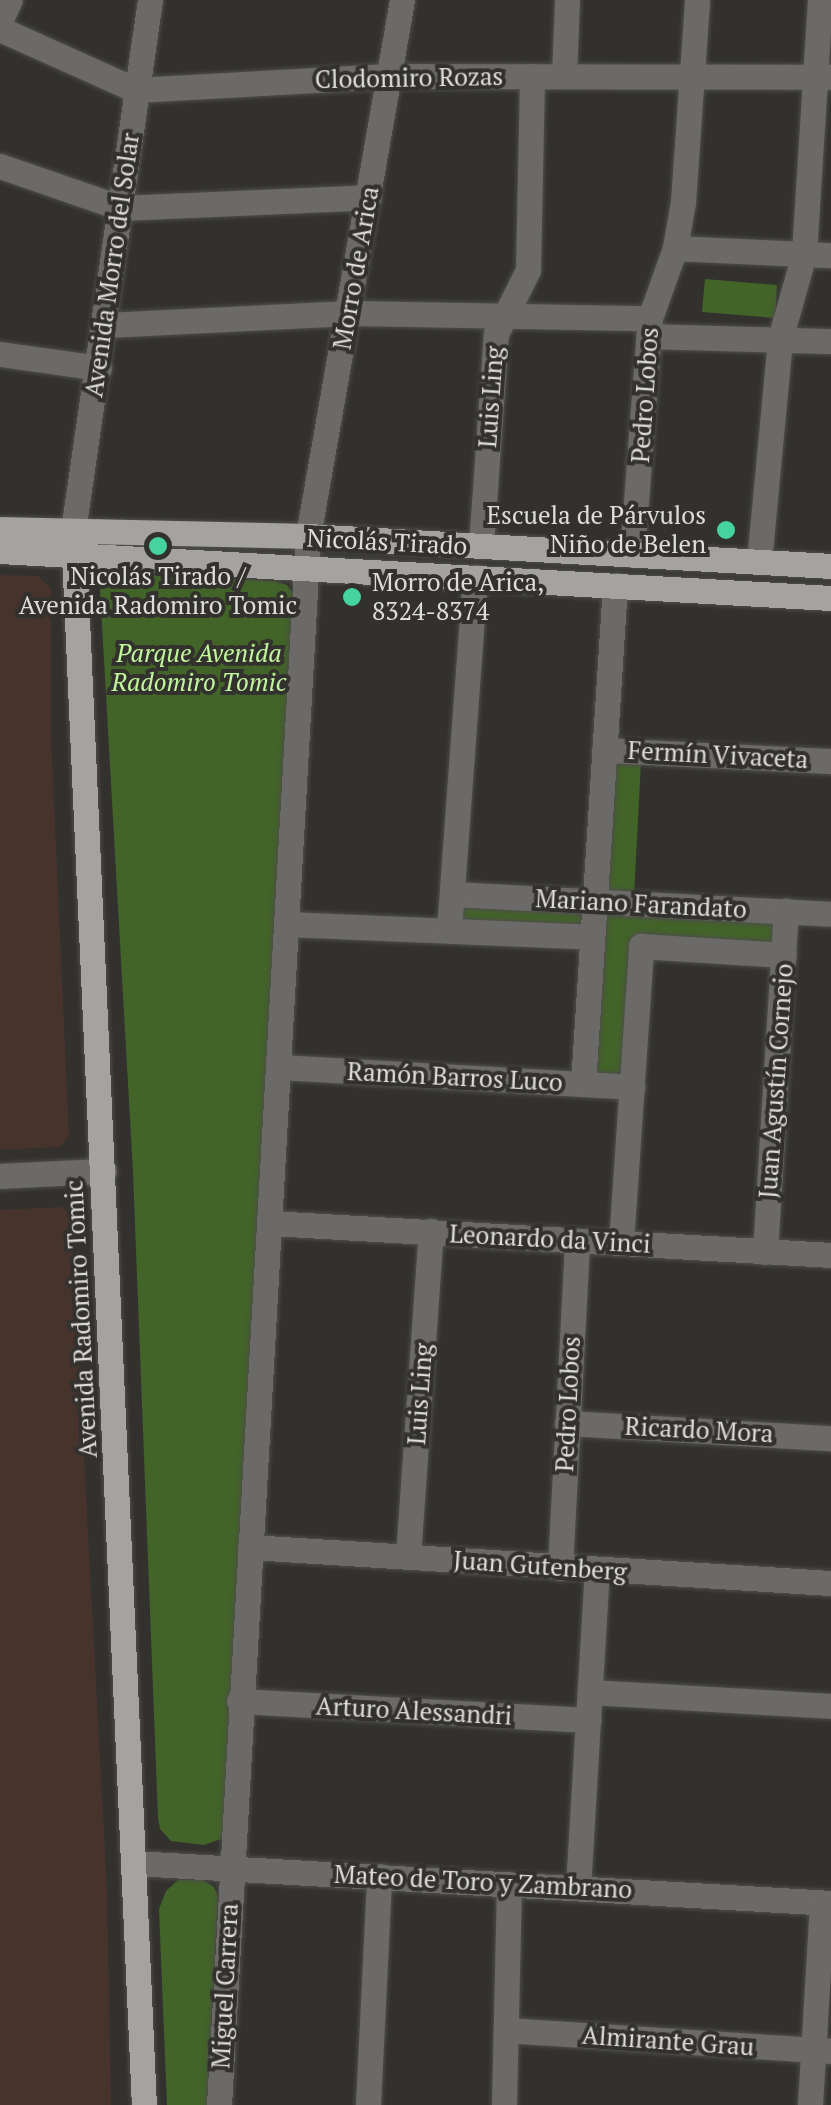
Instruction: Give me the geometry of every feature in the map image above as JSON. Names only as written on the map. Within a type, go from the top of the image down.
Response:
[{"type":"main road","name":"Nicolás Tirado","points":[[0,529],[74,543],[306,567],[831,598]]},
{"type":"main road","name":"Nicolás Tirado","points":[[0,551],[74,543],[308,536],[831,566]]},
{"type":"main road","name":"Avenida Radomiro Tomic","points":[[74,543],[144,2105]]},
{"type":"street","points":[[0,21],[10,0]]},
{"type":"street","name":"Avenida Morro del Solar","points":[[74,543],[150,0]]},
{"type":"street","name":"Morro de Arica","points":[[308,536],[402,0]]},
{"type":"street","points":[[564,76],[567,0]]},
{"type":"street","name":"Pedro Lobos","points":[[632,555],[649,327],[675,248],[698,0]]},
{"type":"street","points":[[759,562],[780,339],[804,254],[823,77],[820,0]]},
{"type":"street","name":"Clodomiro Rozas","points":[[0,29],[136,90],[388,76],[823,77]]},
{"type":"street","name":"Luis Ling","points":[[481,546],[496,334],[528,270],[532,76]]},
{"type":"street","points":[[0,166],[121,208],[368,197]]},
{"type":"street","points":[[675,248],[831,255]]},
{"type":"street","points":[[106,325],[350,313],[503,314],[831,341]]},
{"type":"street","points":[[0,354],[99,368]]},
{"type":"street","points":[[230,1867],[308,536]]},
{"type":"street","points":[[449,930],[474,577]]},
{"type":"street","points":[[583,1084],[615,585]]},
{"type":"street","name":"Fermín Vivaceta","points":[[604,750],[831,761]]},
{"type":"street","name":"Mariano Farandato","points":[[452,894],[831,914]]},
{"type":"street","name":"Juan Agustín Cornejo","points":[[765,1252],[786,911]]},
{"type":"street","name":"Mariano Farandato","points":[[286,924],[592,938]]},
{"type":"street","name":"Mariano Farandato","points":[[632,1086],[640,946],[784,954]]},
{"type":"street","name":"Ramón Barros Luco","points":[[278,1067],[632,1086]]},
{"type":"street","points":[[621,1243],[632,1086]]},
{"type":"street","points":[[0,1176],[104,1171]]},
{"type":"street","name":"Leonardo da Vinci","points":[[270,1223],[831,1256]]},
{"type":"street","name":"Luis Ling","points":[[408,1558],[431,1232]]},
{"type":"street","name":"Pedro Lobos","points":[[560,1568],[577,1240]]},
{"type":"street","name":"Ricardo Mora","points":[[568,1423],[831,1438]]},
{"type":"street","name":"Juan Gutenberg","points":[[250,1547],[831,1583]]},
{"type":"street","points":[[578,1888],[598,1570]]},
{"type":"street","points":[[590,1692],[831,1706]]},
{"type":"street","name":"Arturo Alessandri","points":[[239,1701],[588,1720]]},
{"type":"street","name":"Mateo de Toro y Zambrano","points":[[134,1863],[826,1903]]},
{"type":"street","name":"Miguel Carrera","points":[[219,2105],[230,1867]]},
{"type":"street","points":[[368,2105],[379,1876]]},
{"type":"street","points":[[504,2105],[508,1884]]},
{"type":"street","points":[[810,2105],[822,2051],[826,1903]]},
{"type":"street","name":"Almirante Grau","points":[[506,2030],[822,2051]]},
{"type":"shaded area","points":[[0,575],[38,576],[51,588],[51,735],[69,1136],[60,1147],[0,1150]]},
{"type":"shaded area","points":[[62,1207],[71,1214],[107,1889],[111,2105],[0,2105],[0,1210]]},
{"type":"green space","points":[[705,279],[777,285],[775,318],[702,312]]},
{"type":"green space","name":"Parque Avenida Radomiro Tomic","points":[[113,573],[274,581],[287,585],[294,595],[225,1825],[221,1839],[204,1845],[171,1841],[160,1829],[158,1818],[133,1172],[100,589],[105,577]]},
{"type":"green space","points":[[613,761],[641,762],[634,895],[606,894]]},
{"type":"green space","points":[[460,900],[583,908],[582,931],[459,923]]},
{"type":"green space","points":[[615,911],[765,919],[773,925],[772,941],[765,947],[635,937],[621,1068],[616,1076],[596,1075],[605,917]]},
{"type":"green space","points":[[178,1880],[203,1880],[214,1887],[218,1896],[207,2105],[167,2105],[159,1909],[166,1891]]},
{"type":"place","name":"Escuela de Párvulos Niño de Belen","points":[[726,530]]},
{"type":"place","name":"Nicolás Tirado / Avenida Radomiro Tomic","points":[[158,546]]},
{"type":"place","name":"Morro de Arica, 8324-8374","points":[[352,597]]}]
